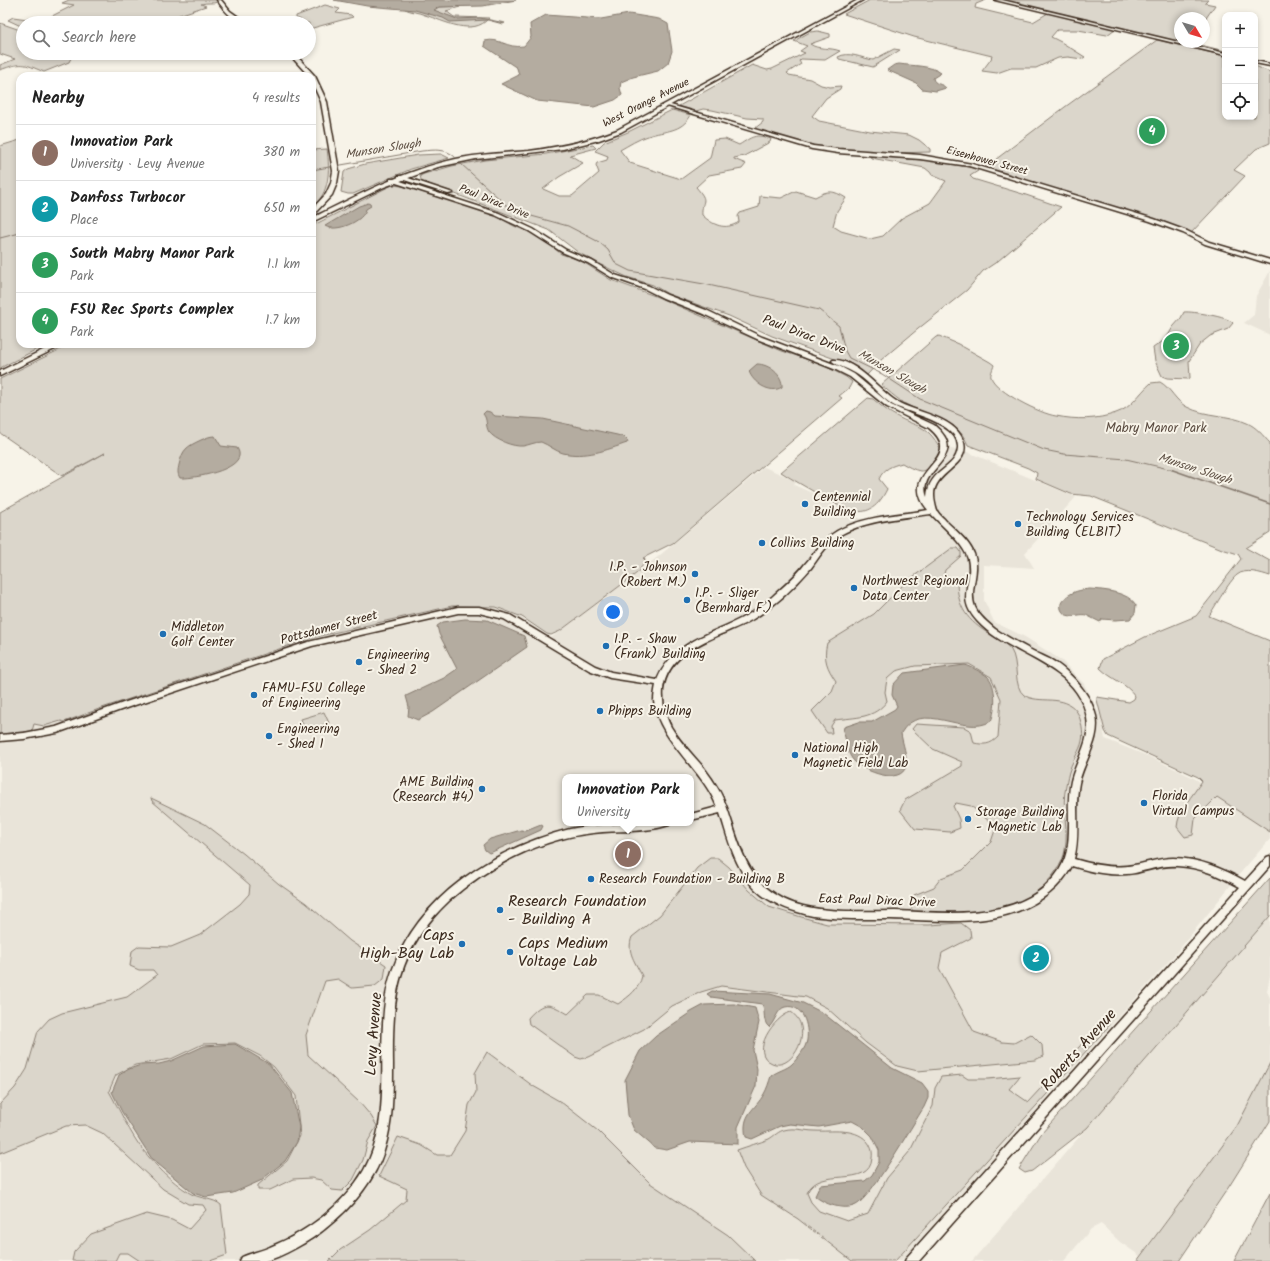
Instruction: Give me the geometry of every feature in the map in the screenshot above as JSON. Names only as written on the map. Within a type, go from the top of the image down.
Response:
[{"type":"main road","points":[[219,0],[228,12],[234,16]]},
{"type":"main road","name":"West Orange Avenue","points":[[316,218],[392,180],[423,169],[462,160],[539,151],[584,143],[624,129],[861,0]]},
{"type":"main road","points":[[299,60],[309,72]]},
{"type":"main road","points":[[316,85],[324,102],[335,166],[334,183],[326,200],[316,209]]},
{"type":"main road","points":[[326,200],[326,204],[336,208]]},
{"type":"main road","points":[[0,374],[53,348]]},
{"type":"street","points":[[997,0],[1222,53]]},
{"type":"street","points":[[1258,63],[1270,65]]},
{"type":"street","name":"Eisenhower Street","points":[[668,105],[816,148],[920,157],[970,165],[1152,220],[1207,243],[1270,262]]},
{"type":"street","name":"Paul Dirac Drive","points":[[400,177],[456,195],[534,226],[548,233],[568,250],[614,276],[649,288],[668,298],[722,315],[775,340],[838,362],[857,371],[895,403],[939,421],[951,428],[961,442],[960,455]]},
{"type":"street","name":"Paul Dirac Drive","points":[[392,180],[486,210],[539,234],[562,250],[581,258]]},
{"type":"street","name":"Paul Dirac Drive","points":[[693,307],[769,343],[825,363],[845,372],[862,382],[891,407],[932,427],[944,442],[945,452]]},
{"type":"street","points":[[945,452],[960,455],[956,461],[941,472],[932,485],[930,495],[934,510],[923,499],[922,484],[926,474],[939,461],[945,452]]},
{"type":"street","name":"East Paul Dirac Drive","points":[[934,510],[970,554],[973,568],[969,601],[973,612],[978,619],[1000,636],[1053,665],[1061,671],[1078,688],[1089,708],[1092,719],[1092,736],[1075,779],[1074,842],[1069,861],[1060,877],[1048,889],[1032,901],[1004,912],[986,916],[962,917],[815,913],[796,908],[773,898],[752,878],[744,867],[723,809],[711,783],[697,764],[673,737],[662,720],[658,697],[659,684],[666,669],[680,654],[697,643],[729,629],[756,614],[782,593],[803,572],[826,544],[838,534],[858,526],[934,510]]},
{"type":"street","name":"Pottsdamer Street","points":[[0,738],[24,736],[57,730],[126,705],[311,644],[458,610],[479,610],[507,617],[592,668],[610,675],[659,684]]},
{"type":"street","points":[[694,816],[723,809]]},
{"type":"street","name":"Levy Avenue","points":[[246,1261],[287,1247],[319,1228],[347,1201],[371,1167],[381,1142],[384,1126],[388,1024],[392,988],[403,958],[411,943],[439,905],[476,874],[502,860],[546,840],[583,831],[647,826]]},
{"type":"street","name":"Roberts Avenue","points":[[911,1261],[1270,860]]},
{"type":"street","points":[[1069,861],[1096,869],[1116,871],[1136,869],[1169,862],[1188,862],[1209,868],[1246,886]]},
{"type":"shaded area","points":[[334,0],[516,0],[483,6],[439,7],[434,10],[457,19],[480,18],[505,23],[503,24],[488,20],[450,22],[443,18],[415,10],[367,6]]},
{"type":"shaded area","points":[[629,14],[659,19],[668,24],[672,51],[668,63],[658,71],[633,77],[621,82],[620,88],[622,95],[615,100],[594,107],[537,101],[501,84],[519,75],[517,68],[484,46],[485,41],[490,40],[512,46],[524,46],[531,37],[530,24],[546,15],[601,19]]},
{"type":"shaded area","points":[[899,64],[927,67],[937,70],[941,73],[933,78],[935,82],[946,88],[936,91],[922,89],[916,83],[887,70],[894,65]]},
{"type":"shaded area","points":[[368,203],[371,206],[366,209],[360,218],[349,225],[336,228],[325,226],[359,206]]},
{"type":"shaded area","points":[[1270,271],[1270,335],[1244,323],[1254,315],[1256,296]]},
{"type":"shaded area","points":[[757,364],[762,364],[778,374],[782,387],[772,389],[758,383],[749,371]]},
{"type":"shaded area","points":[[486,411],[495,416],[543,419],[617,435],[624,437],[628,441],[627,443],[604,451],[579,455],[560,452],[541,442],[523,446],[514,445],[500,440],[489,432],[483,414]]},
{"type":"shaded area","points":[[215,436],[221,446],[237,448],[239,455],[236,462],[219,471],[196,477],[180,478],[178,473],[179,467],[182,455],[186,449],[201,440]]},
{"type":"shaded area","points":[[942,448],[965,451],[1076,497],[1025,553],[1034,568],[984,565],[984,600],[994,622],[1025,637],[1061,660],[1084,684],[1101,717],[1105,739],[1150,757],[1192,777],[1212,789],[1270,832],[1270,839],[1178,951],[901,1261],[0,1261],[0,672],[10,680],[244,661],[315,637],[452,606],[495,607],[519,616],[551,638],[659,556],[764,467],[797,481],[794,485],[846,508],[843,512],[867,521],[923,510],[919,491],[923,474],[940,457]]},
{"type":"shaded area","points":[[1090,589],[1116,592],[1128,597],[1136,605],[1135,613],[1130,619],[1102,619],[1100,622],[1086,615],[1069,616],[1063,613],[1061,604],[1065,598],[1077,591]]},
{"type":"shaded area","points":[[465,619],[487,620],[524,636],[527,647],[433,712],[418,720],[408,716],[409,707],[406,696],[444,678],[457,669],[439,634],[437,626],[443,622]]},
{"type":"shaded area","points":[[965,665],[983,673],[993,685],[995,704],[991,721],[980,725],[969,725],[931,718],[920,719],[910,723],[901,733],[906,766],[903,772],[897,775],[882,775],[860,766],[852,759],[848,751],[843,731],[844,727],[859,722],[872,722],[895,709],[897,706],[892,695],[893,685],[904,673]]},
{"type":"shaded area","points":[[541,825],[543,826],[541,830],[492,852],[489,853],[485,850],[483,845],[490,839],[521,830],[526,831]]},
{"type":"shaded area","points":[[1270,916],[1270,976],[1267,991],[1270,998],[1270,1063],[1237,1126],[1140,1256],[1120,1242],[1101,1224],[1091,1229],[1064,1261],[972,1261]]},
{"type":"shaded area","points":[[712,991],[770,994],[803,1003],[823,1013],[892,1068],[922,1083],[928,1091],[928,1098],[924,1107],[881,1176],[871,1190],[856,1205],[851,1207],[834,1206],[815,1196],[820,1185],[865,1181],[872,1175],[879,1162],[879,1150],[872,1136],[863,1127],[852,1121],[819,1127],[790,1124],[780,1126],[752,1139],[746,1137],[745,1123],[747,1118],[764,1094],[771,1076],[792,1064],[805,1046],[807,1040],[807,1028],[804,1017],[796,1008],[785,1007],[780,1010],[769,1027],[765,1019],[762,1004],[711,997],[707,994]]},
{"type":"shaded area","points":[[734,1004],[755,1008],[759,1022],[753,1050],[757,1069],[756,1086],[738,1127],[738,1144],[690,1142],[667,1150],[655,1148],[634,1130],[628,1115],[625,1080],[640,1051],[656,1036],[704,1005]]},
{"type":"shaded area","points":[[235,1044],[269,1064],[292,1093],[299,1127],[297,1142],[285,1161],[260,1181],[233,1193],[206,1197],[193,1193],[152,1159],[122,1112],[112,1092],[119,1075],[129,1069],[141,1065],[159,1064],[171,1061],[204,1046]]},
{"type":"green space","points":[[69,0],[217,0],[218,2],[201,4],[206,6],[176,16],[52,16],[74,5],[62,3]]},
{"type":"green space","points":[[870,0],[986,0],[976,4],[975,8],[1033,22],[1048,13],[1115,29],[1107,35],[1078,30],[1057,30],[1051,37],[1085,57],[1082,59],[1068,57],[1058,58],[1036,68],[1011,68],[997,73],[982,71],[992,56],[914,37],[844,14]]},
{"type":"green space","points":[[1004,0],[1208,0],[1205,3],[1215,5],[1210,12],[1174,12],[1174,41]]},
{"type":"green space","points":[[325,5],[340,9],[336,13],[351,15],[353,17],[316,27],[316,16],[296,16]]},
{"type":"green space","points":[[460,7],[446,11],[454,17],[489,18],[482,24],[467,27],[449,24],[405,9]]},
{"type":"green space","points":[[13,17],[16,17],[16,24],[8,20]]},
{"type":"green space","points":[[0,23],[16,29],[16,60],[70,60],[69,62],[44,72],[27,65],[18,65],[0,70],[0,65],[15,59],[0,54]]},
{"type":"green space","points":[[818,31],[830,34],[830,37],[810,44],[817,47],[840,51],[825,60],[801,59],[799,61],[801,64],[787,73],[789,75],[810,79],[821,85],[830,87],[841,86],[840,89],[826,98],[812,116],[819,121],[870,131],[909,135],[919,140],[930,149],[930,152],[895,153],[818,146],[786,139],[754,129],[763,122],[763,119],[747,118],[712,110],[703,109],[696,111],[679,106],[752,65],[767,70],[772,69],[805,53],[800,51],[807,46],[794,41],[810,32]]},
{"type":"green space","points":[[1157,40],[1174,44],[1174,48],[1191,48],[1222,55],[1222,120],[1258,120],[1258,67],[1270,72],[1270,143],[1256,149],[1234,170],[1245,176],[1191,233],[1167,224],[994,170],[990,167],[991,163]]},
{"type":"green space","points":[[1210,47],[1222,50],[1222,52],[1204,48]]},
{"type":"green space","points":[[894,49],[900,50],[873,67],[839,59],[838,57],[842,55],[851,55],[873,60]]},
{"type":"green space","points":[[672,110],[691,115],[687,121],[677,128],[644,137],[620,150],[630,163],[681,179],[710,158],[714,140],[725,139],[739,145],[757,136],[771,139],[770,142],[744,156],[734,158],[746,164],[742,169],[709,175],[696,187],[704,199],[702,215],[710,222],[719,226],[734,225],[739,222],[738,216],[740,213],[759,207],[760,196],[781,198],[796,191],[815,197],[827,192],[834,192],[846,198],[837,211],[833,226],[841,231],[870,239],[883,236],[902,218],[930,203],[946,181],[932,175],[925,168],[871,158],[870,156],[936,161],[974,168],[978,171],[970,176],[973,179],[1061,207],[998,261],[983,271],[967,290],[881,360],[867,375],[835,359],[772,336],[729,316],[668,294],[653,285],[627,277],[579,253],[549,230],[450,192],[422,183],[420,176],[452,166],[485,160],[546,154],[593,145],[596,148],[570,155],[583,163],[559,177],[543,189],[559,196],[572,196],[599,173],[596,165],[597,163],[607,160],[608,156],[595,151],[604,142]]},
{"type":"green space","points":[[16,141],[16,348],[39,348],[0,368],[0,146]]},
{"type":"green space","points":[[327,149],[328,173],[325,188],[316,204],[316,150]]},
{"type":"green space","points":[[441,154],[449,158],[411,169],[353,194],[341,192],[344,172],[348,169],[365,164],[418,155]]},
{"type":"green space","points":[[392,185],[402,186],[452,200],[498,217],[514,226],[534,234],[547,242],[561,254],[580,260],[611,280],[655,296],[782,351],[821,364],[846,377],[852,382],[849,388],[839,396],[842,398],[673,543],[643,558],[646,561],[637,573],[560,631],[551,635],[547,634],[522,617],[496,607],[452,606],[315,637],[64,722],[61,721],[44,726],[34,724],[32,731],[0,734],[0,512],[105,453],[62,476],[0,433],[0,379],[63,348],[316,348],[316,224]]},
{"type":"green space","points":[[1184,312],[1202,313],[1225,319],[1233,323],[1228,329],[1210,336],[1200,344],[1189,361],[1190,378],[1167,378],[1162,376],[1155,361],[1153,348],[1166,339]]},
{"type":"green space","name":"Mabry Manor Park","points":[[939,336],[958,344],[990,362],[994,365],[991,377],[1001,389],[1030,407],[1049,414],[1079,419],[1109,415],[1127,408],[1151,383],[1160,382],[1187,407],[1247,423],[1257,429],[1270,443],[1270,533],[1246,548],[1270,561],[1270,576],[1249,571],[1240,573],[1226,588],[1209,616],[1270,641],[1270,832],[1217,797],[1195,819],[1193,835],[1185,837],[1177,827],[1178,821],[1190,797],[1202,781],[1198,777],[1108,736],[1105,731],[1097,700],[1097,697],[1129,702],[1134,699],[1135,696],[1123,684],[1100,668],[1103,659],[1145,637],[1196,616],[1241,559],[1238,554],[1222,549],[1091,496],[1071,494],[1036,479],[1037,473],[1028,468],[968,445],[963,436],[951,424],[907,405],[881,385]]},
{"type":"green space","points":[[868,398],[873,399],[893,414],[903,420],[921,427],[930,434],[940,448],[938,456],[930,467],[924,471],[920,471],[902,463],[883,472],[879,479],[887,489],[873,508],[865,511],[847,509],[838,505],[781,472]]},
{"type":"green space","points":[[952,548],[958,548],[961,552],[961,556],[945,570],[944,574],[957,583],[960,602],[967,616],[979,627],[1003,642],[1011,650],[1015,661],[1018,686],[1024,695],[1030,698],[1059,701],[1072,706],[1080,718],[1083,738],[1069,771],[1065,794],[1066,842],[1063,859],[1059,867],[1048,881],[1035,893],[1020,901],[1003,907],[968,912],[914,912],[911,908],[914,895],[934,887],[941,878],[963,870],[991,842],[996,827],[971,806],[956,803],[953,806],[959,819],[960,828],[950,832],[915,829],[900,810],[905,800],[962,766],[962,762],[933,749],[912,729],[916,724],[964,727],[971,731],[974,743],[984,744],[992,742],[998,737],[1001,699],[991,677],[969,664],[915,666],[896,671],[887,679],[885,692],[887,701],[882,707],[864,716],[835,720],[831,726],[832,733],[827,733],[812,711],[832,691],[836,681],[830,672],[826,659],[825,654],[827,643],[874,614],[906,582]]},
{"type":"green space","points":[[324,712],[329,723],[305,730],[301,719]]},
{"type":"green space","points":[[151,798],[205,824],[244,854],[279,884],[306,903],[350,941],[386,965],[384,979],[375,986],[352,988],[338,979],[325,981],[306,1035],[308,1055],[359,1102],[377,1126],[368,1141],[363,1160],[353,1180],[342,1191],[332,1190],[321,1180],[311,1178],[293,1179],[270,1190],[258,1190],[258,1185],[287,1161],[300,1136],[296,1096],[274,1067],[260,1056],[235,1043],[203,1044],[171,1059],[135,1065],[116,1075],[109,1091],[134,1137],[158,1167],[175,1183],[188,1192],[221,1205],[227,1255],[210,1261],[140,1261],[128,1253],[119,1253],[115,1261],[72,1261],[74,1252],[91,1234],[147,1214],[172,1220],[189,1229],[206,1210],[203,1205],[188,1204],[163,1189],[102,1133],[85,1125],[66,1126],[0,1153],[0,1104],[15,1088],[27,1069],[38,1031],[49,1019],[62,1013],[127,997],[157,975],[153,970],[139,970],[130,966],[132,951],[139,946],[171,947],[200,935],[240,904],[249,894],[250,885],[152,801]]},
{"type":"green space","points":[[710,858],[718,858],[729,867],[749,890],[769,907],[827,924],[929,925],[961,923],[970,930],[971,938],[942,953],[939,968],[974,1032],[1002,1042],[1014,1043],[1031,1034],[1042,1045],[1043,1056],[1035,1060],[918,1071],[897,1066],[866,1043],[827,1008],[806,997],[721,986],[701,992],[672,1006],[644,1029],[588,1057],[581,1059],[575,1057],[529,1024],[528,1018],[538,1008],[543,1006],[547,1005],[556,1007],[568,1014],[588,995],[599,995],[618,1004],[630,995],[639,985],[642,976],[631,953],[630,942],[632,937],[660,915],[697,868]]},
{"type":"green space","points":[[1270,878],[1270,916],[1087,1128],[1032,1171],[1025,1173],[1019,1169],[1041,1134]]},
{"type":"green space","points":[[791,1012],[798,1019],[801,1028],[801,1038],[798,1047],[787,1061],[780,1064],[772,1063],[765,1058],[763,1051],[763,1044],[766,1035],[778,1020]]},
{"type":"green space","points":[[1105,1019],[1109,1024],[1108,1027],[895,1261],[852,1261],[798,1219],[761,1195],[744,1168],[737,1150],[769,1139],[780,1131],[788,1129],[842,1131],[856,1134],[867,1141],[871,1147],[872,1158],[869,1168],[863,1173],[854,1176],[822,1180],[813,1185],[807,1193],[811,1202],[819,1211],[847,1221],[868,1214],[887,1178],[910,1151],[933,1106],[935,1088],[941,1077],[962,1075],[968,1079],[988,1079],[1020,1076],[1009,1089],[1028,1102]]},
{"type":"green space","points":[[487,1052],[533,1086],[561,1102],[598,1131],[650,1183],[728,1235],[755,1261],[329,1261],[340,1250],[370,1230],[406,1200],[407,1189],[379,1176],[398,1137],[421,1145],[437,1155],[450,1155],[465,1131],[469,1105],[476,1092],[475,1073]]},
{"type":"green space","points":[[1270,1063],[1270,1121],[1230,1185],[1179,1261],[1137,1261],[1237,1126]]},
{"type":"green space","points":[[1270,1193],[1270,1261],[1234,1261]]},
{"type":"waterway","name":"Munson Slough","points":[[316,169],[422,151],[444,151],[455,157]]},
{"type":"waterway","name":"Munson Slough","points":[[461,164],[513,211],[568,226],[599,242],[608,250],[616,264],[630,271],[704,284],[819,310],[839,326],[845,351],[849,358],[882,374],[920,399],[1044,450],[1064,454],[1126,459],[1173,470]]},
{"type":"waterway","name":"Munson Slough","points":[[0,238],[16,234]]},
{"type":"waterway","name":"Munson Slough","points":[[1173,470],[1270,504]]},
{"type":"place","name":"FSU Rec Sports Complex","points":[[1152,131]]},
{"type":"place","name":"South Mabry Manor Park","points":[[1176,346]]},
{"type":"place","name":"Centennial Building","points":[[805,504]]},
{"type":"place","name":"Technology Services Building (ELBIT)","points":[[1018,524]]},
{"type":"place","name":"Collins Building","points":[[762,543]]},
{"type":"place","name":"I.P. - Johnson (Robert M.)","points":[[695,574]]},
{"type":"place","name":"Northwest Regional Data Center","points":[[854,588]]},
{"type":"place","name":"I.P. - Sliger (Bernhard F.)","points":[[687,600]]},
{"type":"place","name":"Middleton Golf Center","points":[[163,634]]},
{"type":"place","name":"I.P. - Shaw (Frank) Building","points":[[606,646]]},
{"type":"place","name":"Engineering - Shed 2","points":[[359,662]]},
{"type":"place","name":"FAMU-FSU College of Engineering","points":[[254,695]]},
{"type":"place","name":"Phipps Building","points":[[600,711]]},
{"type":"place","name":"Engineering - Shed 1","points":[[269,736]]},
{"type":"place","name":"National High Magnetic Field Lab","points":[[795,755]]},
{"type":"place","name":"AME Building (Research #4)","points":[[482,789]]},
{"type":"place","name":"Florida Virtual Campus","points":[[1144,803]]},
{"type":"place","name":"Storage Building - Magnetic Lab","points":[[968,819]]},
{"type":"place","name":"Innovation Park","points":[[628,854]]},
{"type":"place","name":"Research Foundation - Building B","points":[[591,879]]},
{"type":"place","name":"Research Foundation - Building A","points":[[500,910]]},
{"type":"place","name":"Caps High-Bay Lab","points":[[462,944]]},
{"type":"place","name":"Caps Medium Voltage Lab","points":[[510,952]]},
{"type":"place","name":"Danfoss Turbocor","points":[[1036,958]]}]
